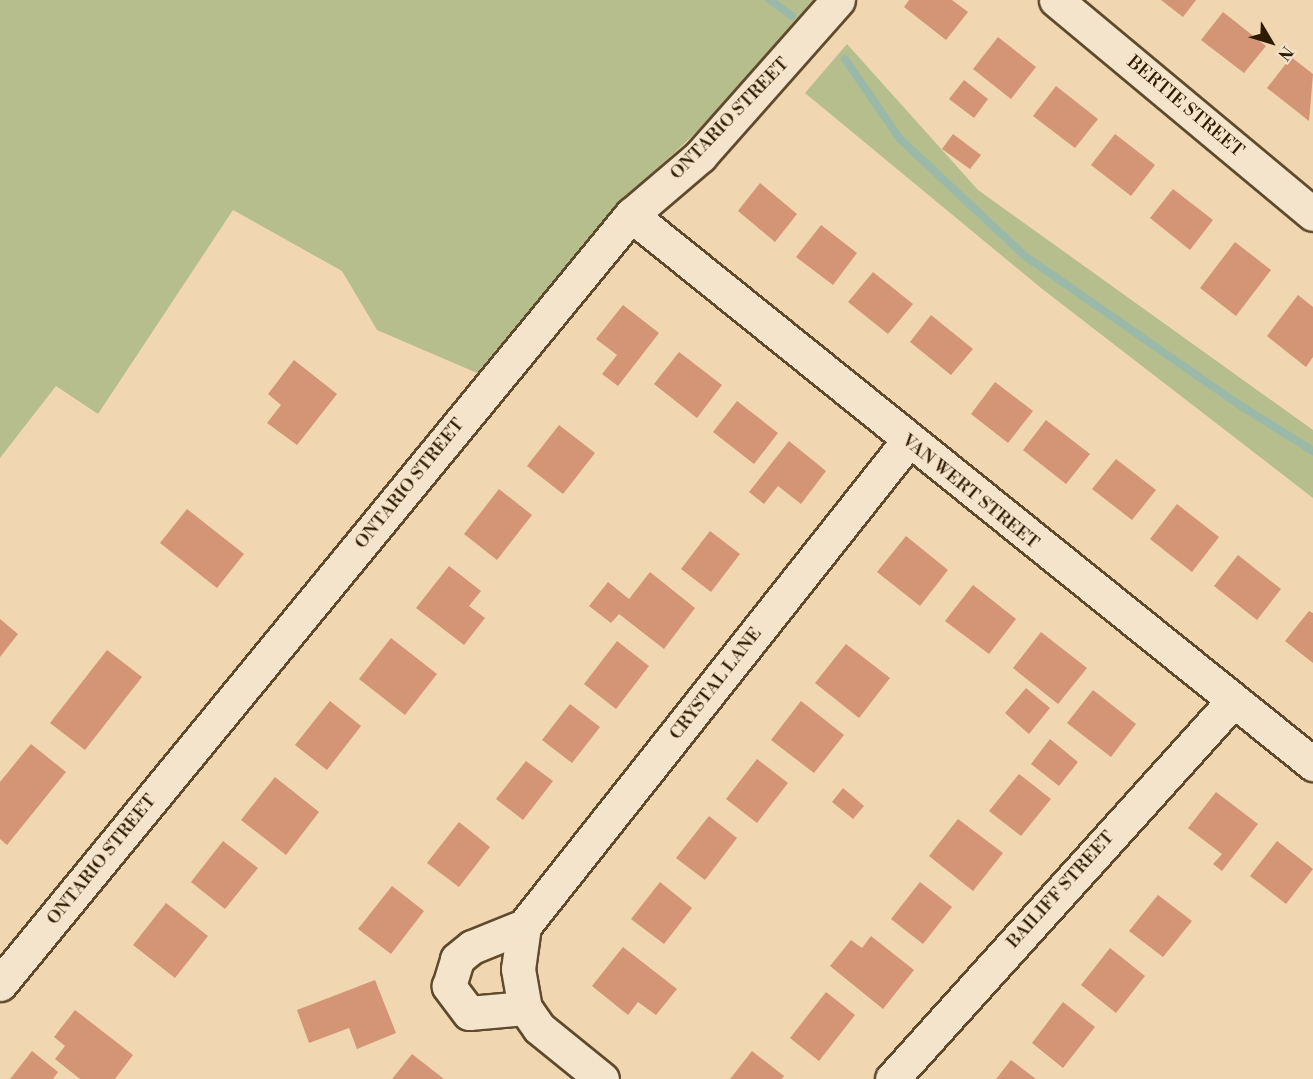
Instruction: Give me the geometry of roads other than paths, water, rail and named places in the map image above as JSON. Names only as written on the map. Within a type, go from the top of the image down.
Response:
[{"type":"street","name":"ONTARIO STREET","points":[[0,984],[631,215],[700,156],[838,0]]},
{"type":"street","name":"BERTIE STREET","points":[[1056,0],[1313,214]]},
{"type":"street","name":"VAN WERT STREET","points":[[631,215],[1232,702],[1313,764]]},
{"type":"street","name":"CRYSTAL LANE","points":[[524,926],[908,441]]},
{"type":"street","name":"BAILIFF STREET","points":[[892,1079],[1232,702]]},
{"type":"street","points":[[525,1008],[469,1012],[449,986],[457,959],[472,947],[524,926],[518,969],[525,1008],[539,1028],[602,1079]]},
{"type":"waterway","points":[[770,0],[792,16]]},
{"type":"waterway","points":[[845,59],[900,139],[1025,256],[1238,404],[1313,451]]}]
